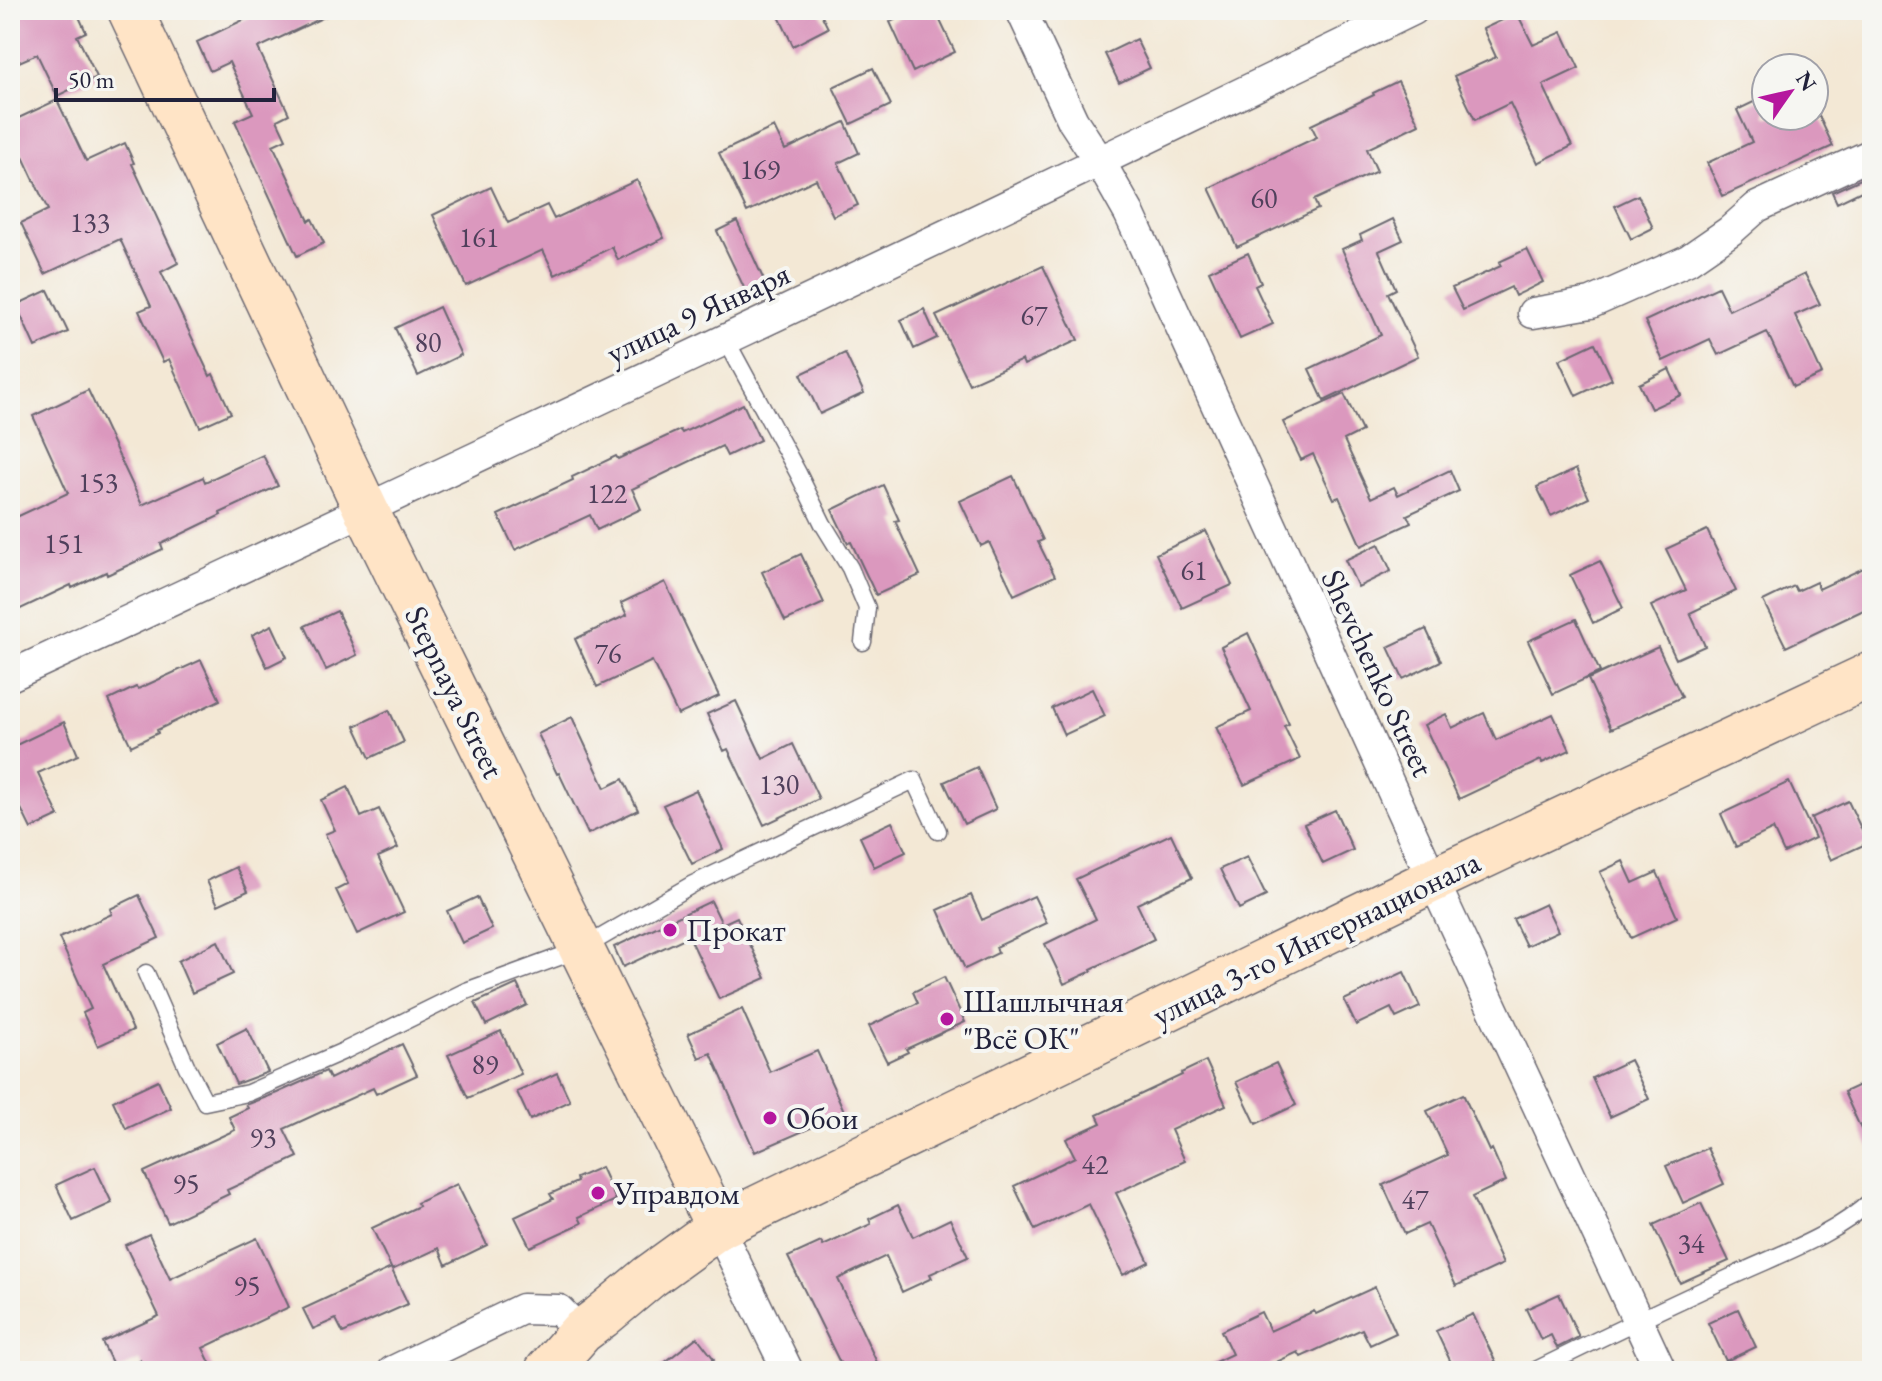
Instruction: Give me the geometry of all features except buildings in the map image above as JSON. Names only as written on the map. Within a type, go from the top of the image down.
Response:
[{"type":"main road","name":"Stepnaya Street","points":[[130,10],[366,510],[718,1227]]},
{"type":"main road","name":"улица 3-го Интернационала","points":[[547,1371],[581,1332],[718,1227],[1433,880],[1872,674]]},
{"type":"street","name":"Shevchenko Street","points":[[1021,10],[1073,121],[1129,213],[1661,1371]]},
{"type":"street","name":"улица 9 Января","points":[[10,676],[726,340],[1413,10]]},
{"type":"street","points":[[1533,313],[1591,303],[1688,260],[1730,231],[1757,207],[1872,154]]},
{"type":"street","name":"Stepnaya Street","points":[[718,1227],[788,1371]]},
{"type":"street","points":[[393,1371],[522,1309],[559,1310],[581,1332]]},
{"type":"lane","points":[[726,340],[823,524],[850,568],[867,608],[863,642]]},
{"type":"lane","points":[[146,973],[205,1102],[248,1093],[346,1050],[466,991],[581,949],[693,884],[914,780],[938,831]]},
{"type":"lane","points":[[1534,1371],[1813,1239],[1859,1212],[1872,1200]]},
{"type":"place","name":"Прокат","points":[[670,930]]},
{"type":"place","name":"Шашлычная \"Всё ОК\"","points":[[947,1019]]},
{"type":"place","name":"Обои","points":[[770,1118]]},
{"type":"place","name":"Управдом","points":[[598,1193]]}]
